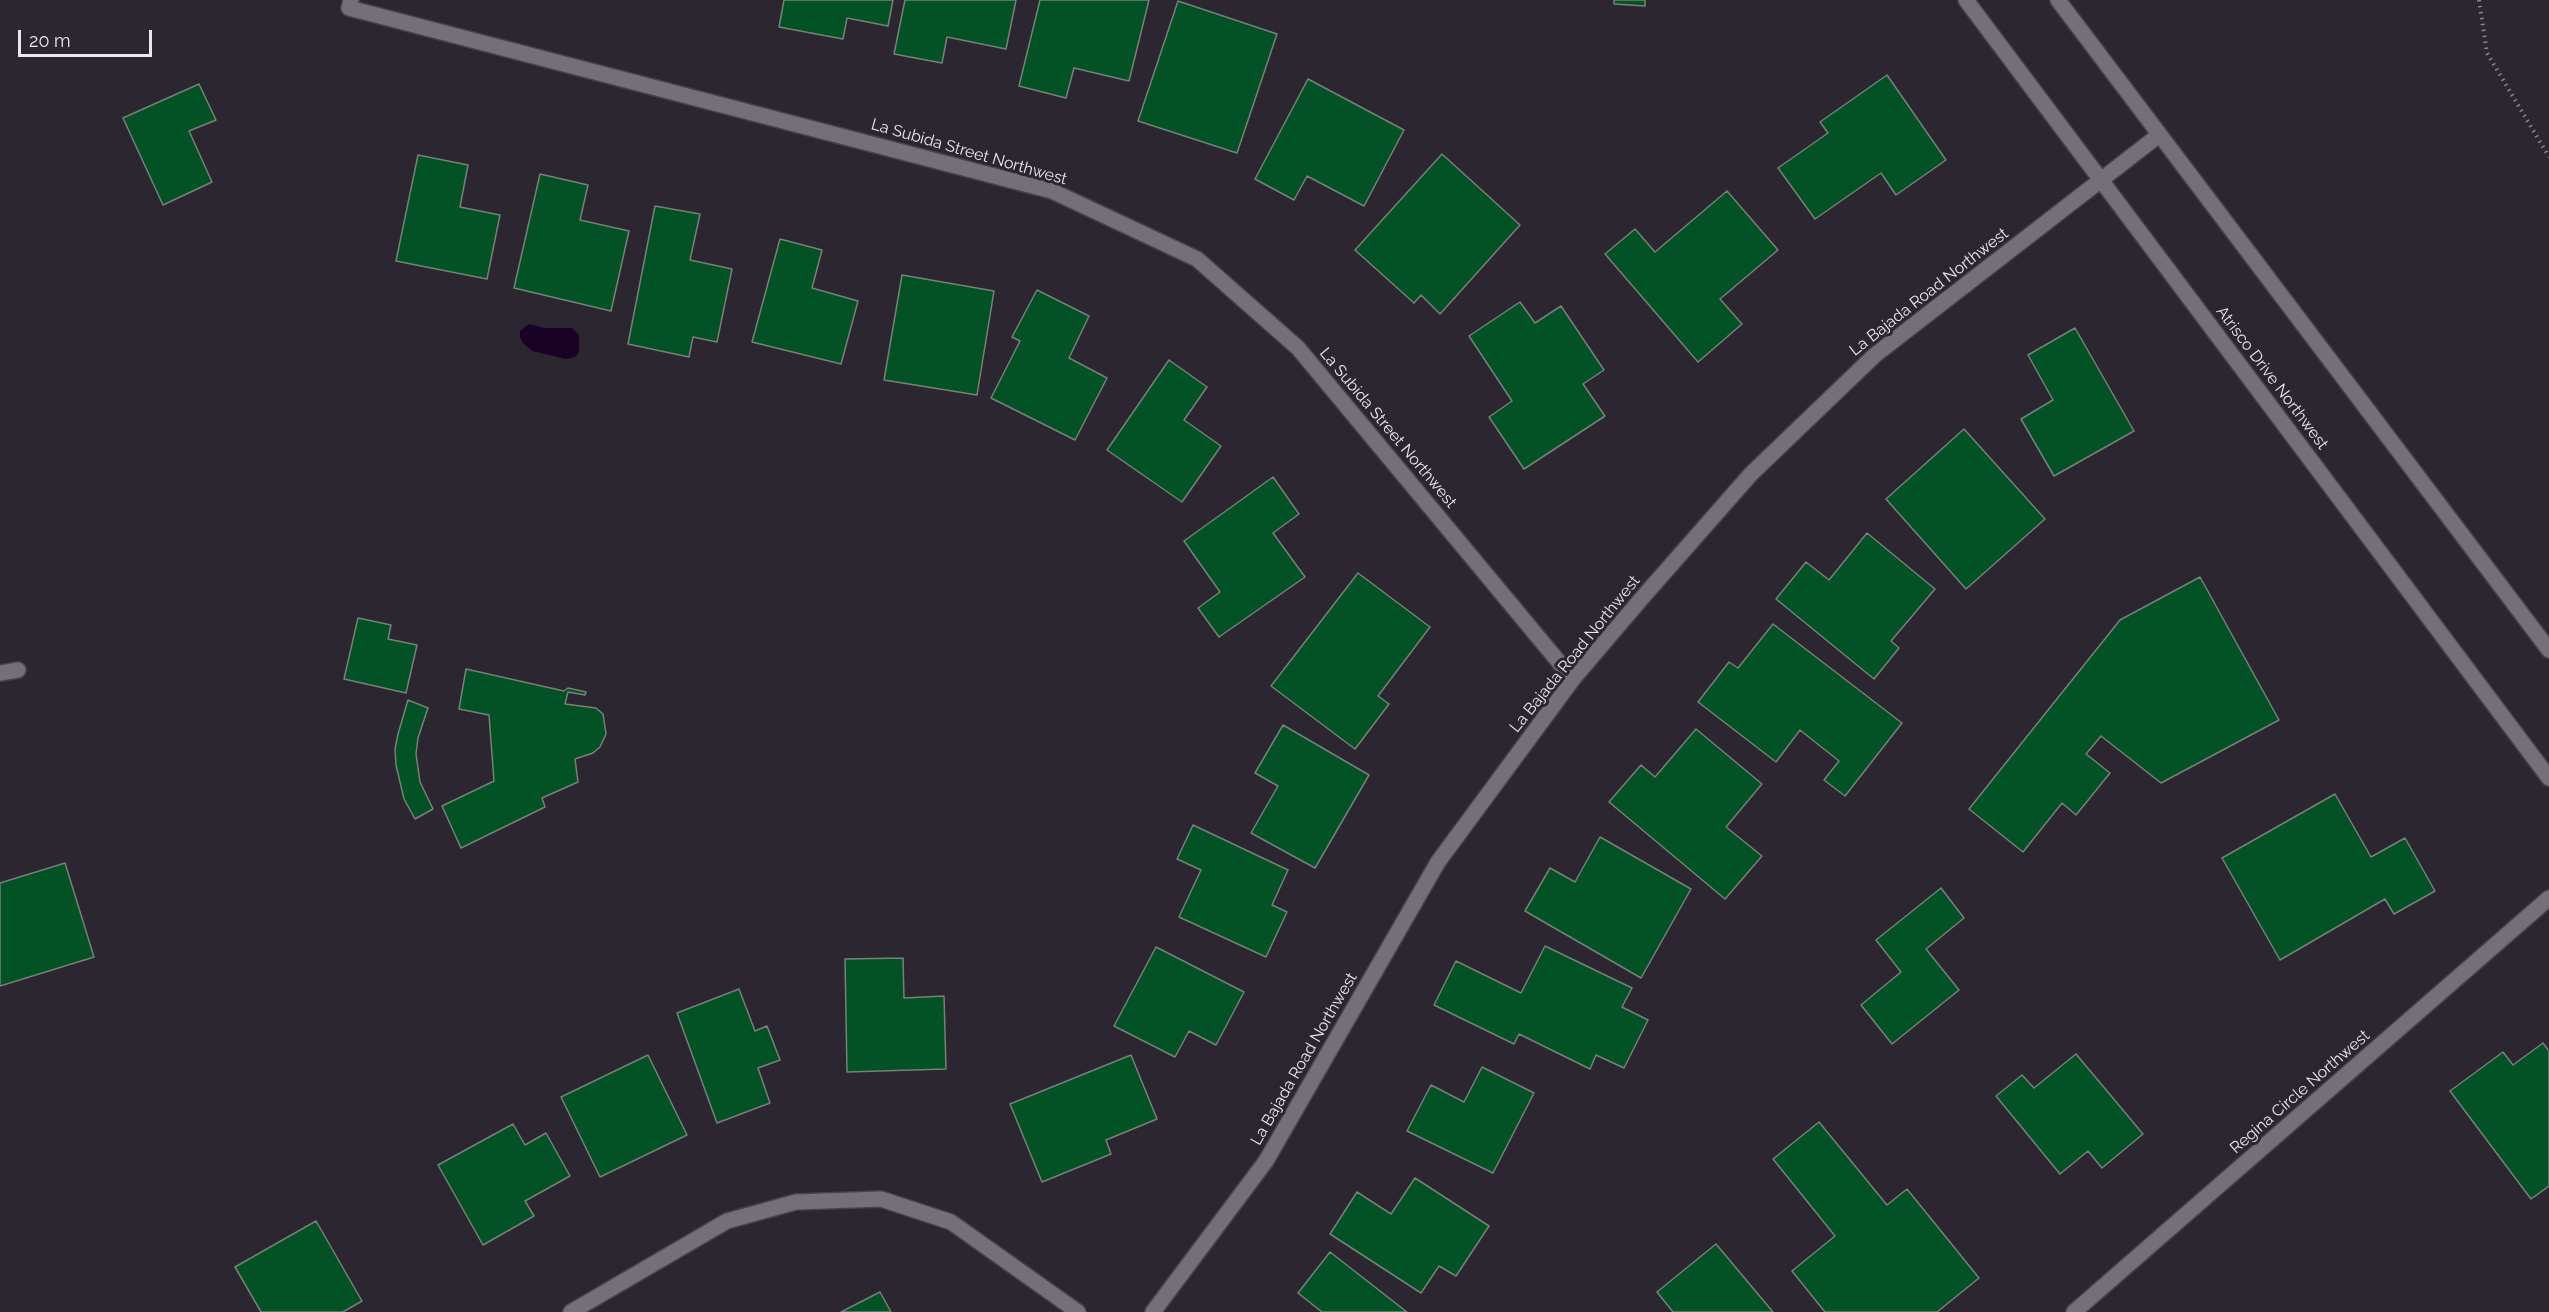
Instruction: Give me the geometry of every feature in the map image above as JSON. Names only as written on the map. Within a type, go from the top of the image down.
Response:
[{"type":"street","name":"Atrisco Drive Northwest","points":[[1966,0],[2549,778]]},
{"type":"street","points":[[2058,0],[2549,650]]},
{"type":"street","name":"La Subida Street Northwest","points":[[350,4],[1052,191],[1197,259],[1299,348],[1573,679]]},
{"type":"street","name":"La Bajada Road Northwest","points":[[1153,1312],[1266,1161],[1438,862],[1573,679],[1752,474],[1875,355],[2159,135]]},
{"type":"street","points":[[0,673],[18,670]]},
{"type":"street","name":"Regina Circle Northwest","points":[[2074,1312],[2549,898]]},
{"type":"street","points":[[571,1312],[727,1221],[796,1202],[881,1199],[951,1222],[1078,1312]]},
{"type":"path","points":[[2479,0],[2487,53],[2549,157]]},
{"type":"shaded area","points":[[529,324],[544,328],[572,328],[579,335],[579,352],[575,357],[566,359],[532,351],[520,337],[520,331]]},
{"type":"building","points":[[784,0],[893,0],[888,26],[847,18],[843,39],[779,27]]},
{"type":"building","points":[[905,0],[1016,0],[1006,49],[947,37],[942,63],[894,54]]},
{"type":"building","points":[[1040,0],[1149,0],[1129,81],[1074,68],[1066,98],[1019,86]]},
{"type":"building","points":[[1614,0],[1645,0],[1645,6],[1614,4]]},
{"type":"building","points":[[1178,1],[1277,34],[1237,153],[1138,121]]},
{"type":"building","points":[[1887,75],[1946,160],[1896,195],[1881,173],[1815,219],[1778,168],[1828,133],[1820,122]]},
{"type":"building","points":[[1308,79],[1404,130],[1364,206],[1307,176],[1294,200],[1255,179]]},
{"type":"building","points":[[199,84],[216,120],[189,131],[212,182],[163,205],[123,118]]},
{"type":"building","points":[[1442,154],[1520,225],[1440,314],[1421,295],[1414,303],[1355,250]]},
{"type":"building","points":[[418,155],[468,165],[460,207],[500,215],[487,279],[396,261]]},
{"type":"building","points":[[540,174],[588,185],[580,220],[629,231],[611,311],[514,288]]},
{"type":"building","points":[[1727,191],[1778,250],[1720,299],[1742,324],[1698,362],[1605,254],[1635,229],[1655,252]]},
{"type":"building","points":[[655,206],[700,214],[690,260],[732,269],[717,342],[693,337],[689,357],[628,344]]},
{"type":"building","points":[[780,239],[822,250],[812,288],[858,301],[841,364],[752,342]]},
{"type":"building","points":[[902,275],[994,291],[977,395],[884,380]]},
{"type":"building","points":[[1037,290],[1089,316],[1069,358],[1107,378],[1075,440],[991,398],[1020,341],[1012,337]]},
{"type":"building","points":[[1520,302],[1535,323],[1561,306],[1604,370],[1583,384],[1605,416],[1524,469],[1489,417],[1512,401],[1469,336]]},
{"type":"building","points":[[2075,328],[2134,431],[2054,476],[2021,419],[2053,400],[2028,355]]},
{"type":"building","points":[[1169,360],[1207,387],[1184,420],[1221,446],[1182,502],[1107,450]]},
{"type":"building","points":[[1964,429],[2045,519],[1966,589],[1886,499]]},
{"type":"building","points":[[1273,477],[1299,514],[1273,533],[1305,577],[1219,637],[1198,608],[1220,592],[1184,541]]},
{"type":"building","points":[[1867,533],[1935,589],[1891,641],[1899,648],[1874,679],[1776,599],[1806,562],[1829,580]]},
{"type":"building","points":[[1358,573],[1430,627],[1378,696],[1389,704],[1355,749],[1271,686]]},
{"type":"building","points":[[2200,577],[2279,720],[2161,783],[2101,736],[2086,754],[2110,773],[2076,815],[2062,803],[2023,852],[1969,809],[2120,620]]},
{"type":"building","points":[[358,618],[391,625],[388,639],[417,645],[406,693],[344,679]]},
{"type":"building","points":[[1773,624],[1902,723],[1845,796],[1824,780],[1839,761],[1800,730],[1776,762],[1698,702],[1729,662],[1738,668]]},
{"type":"building","points":[[466,669],[564,691],[568,688],[586,692],[585,695],[568,692],[565,704],[596,708],[603,714],[606,734],[600,747],[593,753],[575,759],[578,782],[542,798],[545,807],[461,848],[442,806],[494,781],[489,715],[459,709]]},
{"type":"building","points":[[408,700],[428,708],[418,738],[416,754],[420,782],[433,809],[415,819],[404,799],[396,765],[395,749]]},
{"type":"building","points":[[1283,725],[1369,775],[1315,868],[1251,833],[1278,786],[1255,773]]},
{"type":"building","points":[[1696,729],[1762,784],[1726,827],[1762,856],[1725,899],[1609,802],[1641,765],[1655,777]]},
{"type":"building","points":[[2335,794],[2371,857],[2405,838],[2435,891],[2394,914],[2385,899],[2280,960],[2222,858]]},
{"type":"building","points":[[1193,825],[1288,870],[1272,905],[1287,912],[1266,957],[1179,917],[1201,870],[1177,859]]},
{"type":"building","points":[[1600,837],[1691,889],[1641,978],[1525,911],[1550,868],[1575,882]]},
{"type":"building","points":[[65,863],[94,957],[0,986],[0,883]]},
{"type":"building","points":[[1941,888],[1964,918],[1926,949],[1959,990],[1892,1044],[1861,1005],[1901,972],[1876,940]]},
{"type":"building","points":[[1545,946],[1632,988],[1622,1007],[1648,1020],[1624,1068],[1596,1055],[1590,1069],[1519,1034],[1514,1044],[1434,1005],[1456,961],[1521,993]]},
{"type":"building","points":[[1156,947],[1244,992],[1216,1045],[1189,1031],[1175,1057],[1114,1026]]},
{"type":"building","points":[[903,958],[904,998],[944,996],[946,1069],[847,1072],[845,959]]},
{"type":"building","points":[[739,989],[755,1031],[767,1026],[780,1060],[758,1068],[770,1103],[717,1123],[677,1013]]},
{"type":"building","points":[[2543,1043],[2549,1051],[2549,1186],[2531,1199],[2450,1091],[2503,1052],[2513,1065]]},
{"type":"building","points":[[2076,1054],[2143,1134],[2102,1168],[2088,1151],[2060,1174],[1996,1096],[2022,1075],[2034,1088]]},
{"type":"building","points":[[648,1055],[687,1135],[600,1177],[561,1097]]},
{"type":"building","points":[[1131,1055],[1157,1119],[1106,1140],[1111,1154],[1042,1182],[1010,1104]]},
{"type":"building","points":[[1482,1067],[1534,1093],[1493,1173],[1407,1131],[1431,1085],[1464,1102]]},
{"type":"building","points":[[1819,1122],[1887,1205],[1907,1189],[1979,1278],[1937,1312],[1825,1312],[1792,1271],[1835,1236],[1773,1159]]},
{"type":"building","points":[[513,1124],[525,1145],[546,1133],[570,1176],[525,1201],[534,1216],[483,1245],[438,1165]]},
{"type":"building","points":[[1415,1178],[1489,1226],[1456,1276],[1439,1266],[1421,1293],[1330,1234],[1357,1192],[1391,1214]]},
{"type":"building","points":[[316,1221],[362,1301],[343,1312],[261,1312],[235,1267]]},
{"type":"building","points":[[1716,1244],[1773,1312],[1673,1312],[1657,1292]]},
{"type":"building","points":[[1330,1252],[1407,1312],[1322,1312],[1298,1293]]},
{"type":"building","points":[[880,1292],[891,1312],[841,1312]]}]
